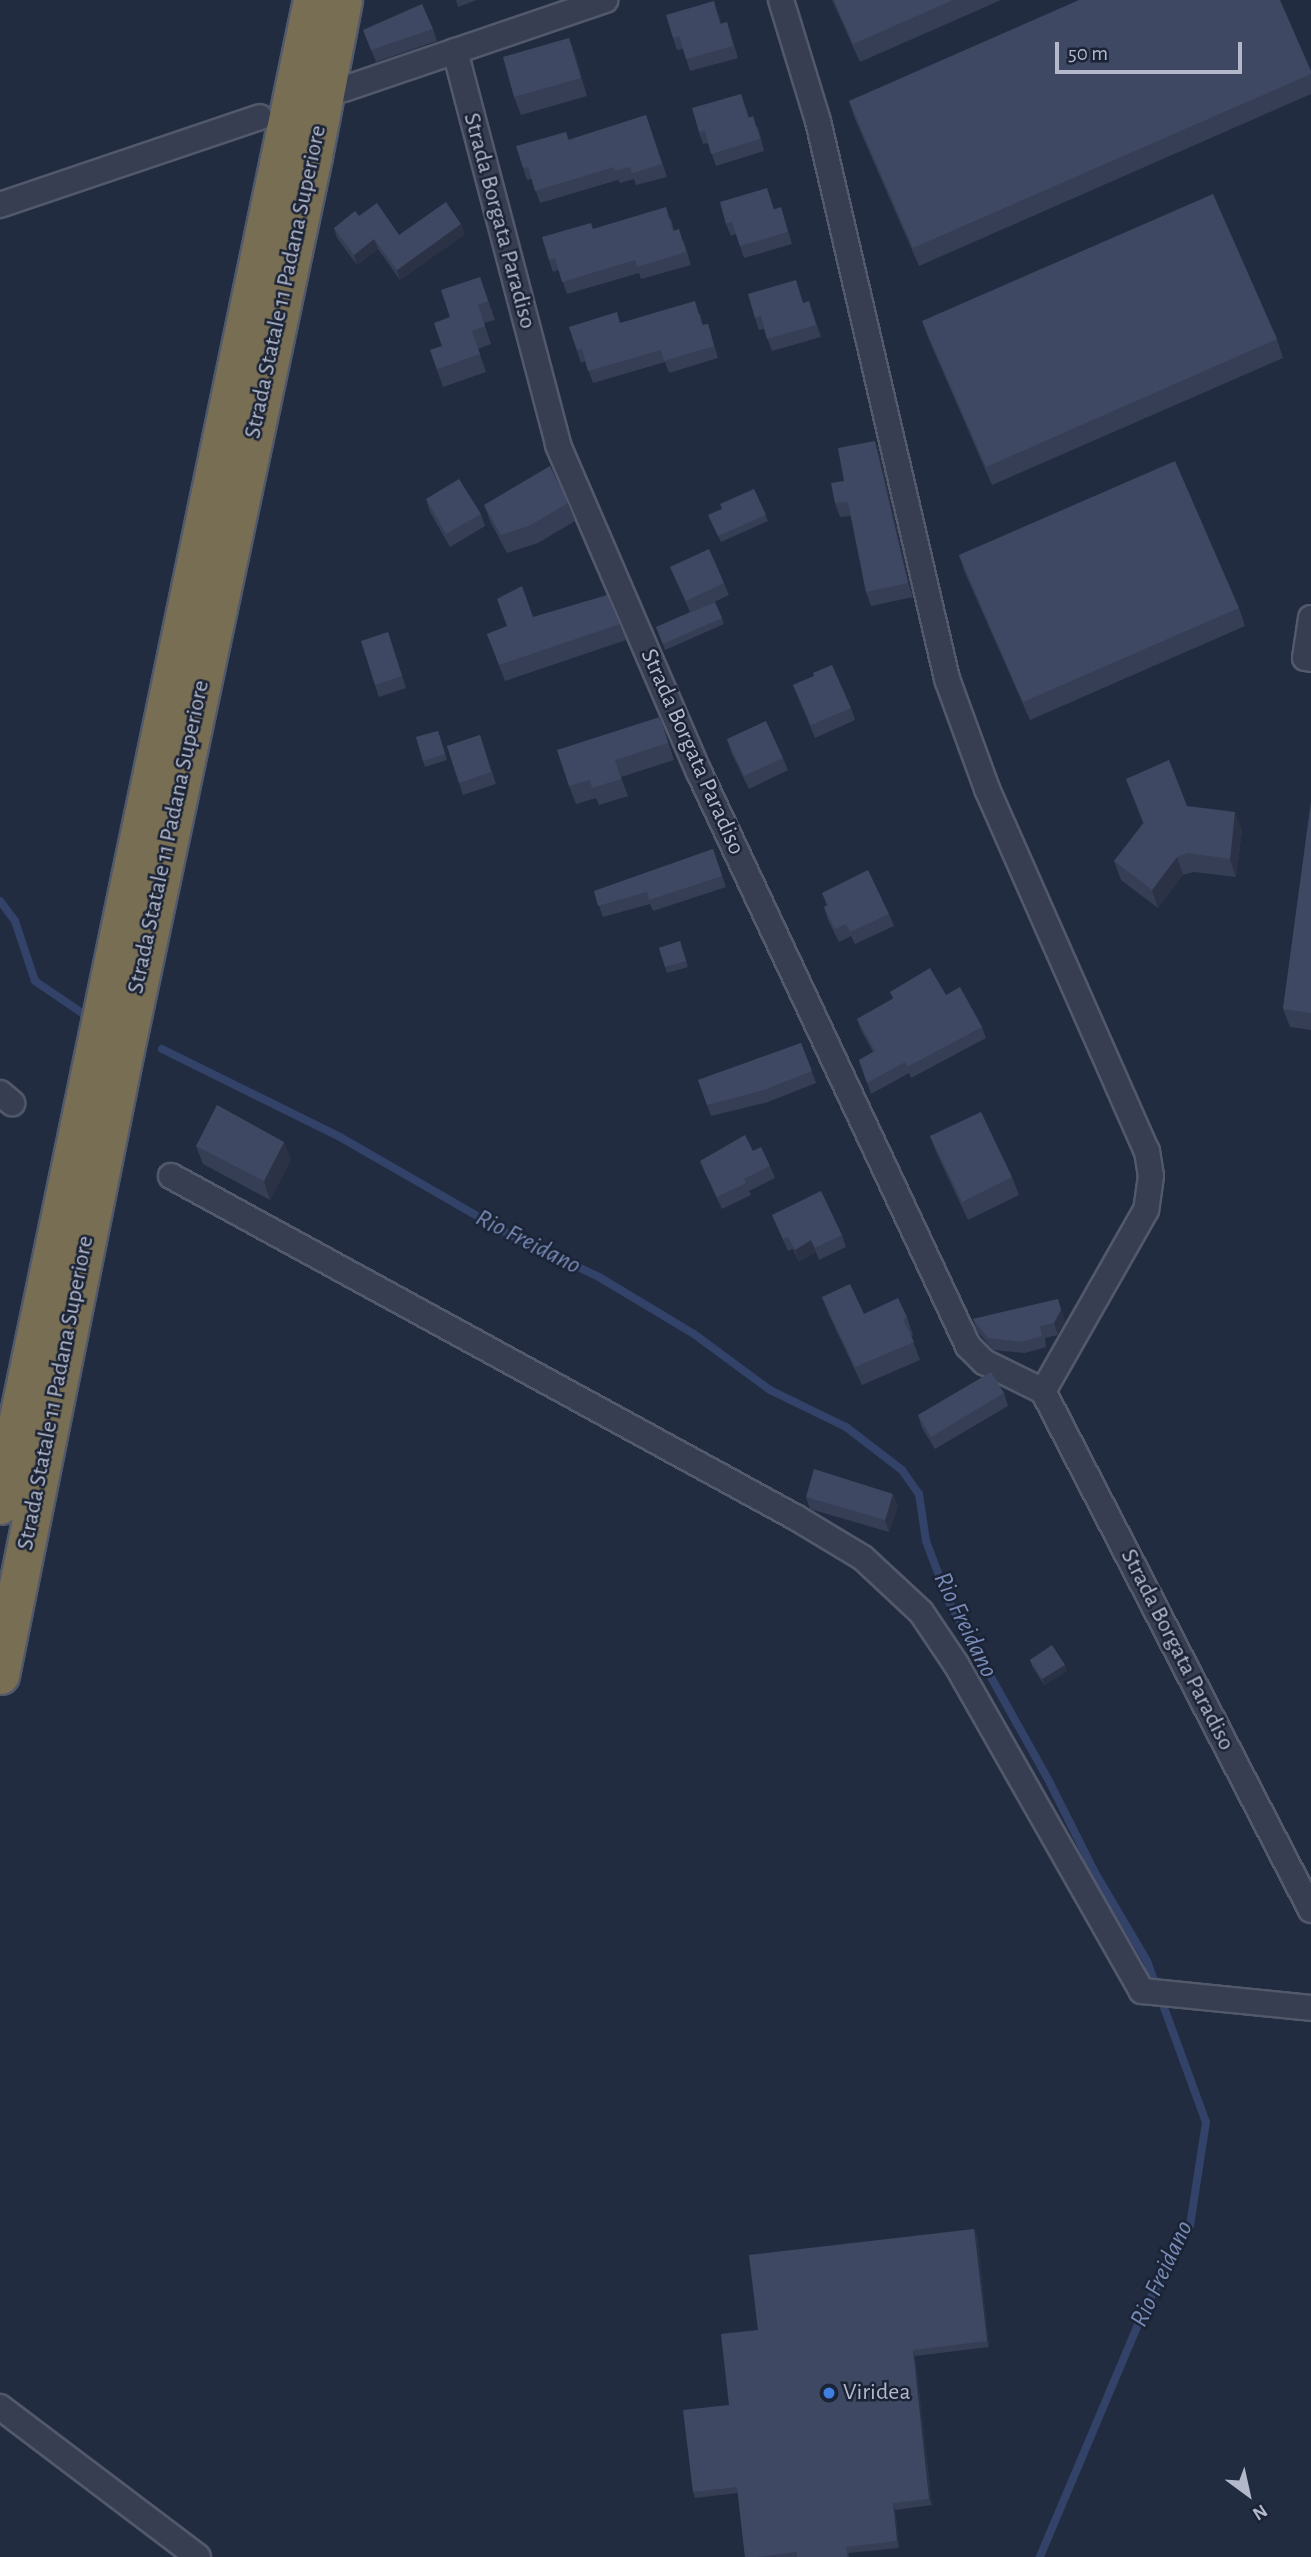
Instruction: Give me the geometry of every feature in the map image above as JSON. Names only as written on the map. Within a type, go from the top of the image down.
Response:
[{"type":"highway","name":"Strada Statale 11 Padana Superiore","points":[[0,1505],[278,177],[312,0]]},
{"type":"highway","name":"Strada Statale 11 Padana Superiore","points":[[0,1675],[103,1159],[313,156],[343,0]]},
{"type":"highway","points":[[0,1464],[16,1421]]},
{"type":"street","points":[[344,89],[605,0]]},
{"type":"street","points":[[781,0],[818,121],[947,679],[986,789],[1147,1151],[1151,1176],[1146,1210],[1043,1391]]},
{"type":"street","name":"Strada Borgata Paradiso","points":[[455,51],[558,446],[699,772],[968,1346],[984,1362],[1043,1391],[1311,1910]]},
{"type":"street","points":[[0,205],[260,117]]},
{"type":"street","points":[[1311,618],[1305,658],[1311,659]]},
{"type":"street","points":[[171,1176],[783,1510],[863,1558],[921,1612],[956,1664],[1142,1991],[1311,2008]]},
{"type":"street","points":[[0,2407],[198,2557]]},
{"type":"building","points":[[834,0],[953,0],[853,44]]},
{"type":"building","points":[[1079,0],[1280,0],[1311,74],[913,248],[849,101]]},
{"type":"building","points":[[714,1],[720,24],[727,22],[733,46],[686,59],[679,36],[673,38],[666,15]]},
{"type":"building","points":[[422,4],[433,29],[371,50],[363,30]]},
{"type":"building","points":[[569,38],[581,78],[514,97],[503,57]]},
{"type":"building","points":[[741,94],[748,118],[753,116],[760,139],[711,154],[705,130],[699,132],[692,108]]},
{"type":"building","points":[[646,115],[662,164],[632,173],[630,167],[615,171],[614,167],[535,191],[528,167],[523,168],[516,146],[566,132],[568,140]]},
{"type":"building","points":[[767,188],[774,210],[781,207],[788,232],[740,246],[732,222],[726,224],[720,202]]},
{"type":"building","points":[[1213,194],[1277,339],[986,467],[922,321]]},
{"type":"building","points":[[446,202],[461,224],[397,270],[374,239],[354,255],[334,228],[355,211],[359,216],[377,203],[399,235]]},
{"type":"building","points":[[666,207],[673,231],[679,229],[686,252],[637,267],[635,260],[562,282],[555,258],[549,260],[542,237],[591,223],[593,229]]},
{"type":"building","points":[[480,277],[488,301],[478,305],[485,326],[472,331],[480,354],[437,369],[430,350],[442,346],[434,323],[450,317],[441,290]]},
{"type":"building","points":[[796,280],[803,303],[809,301],[816,325],[767,339],[761,316],[755,318],[748,294]]},
{"type":"building","points":[[695,301],[702,325],[708,324],[714,346],[664,361],[661,350],[588,371],[582,349],[577,350],[569,327],[617,312],[620,323]]},
{"type":"building","points":[[875,441],[908,583],[866,592],[848,502],[835,503],[831,483],[844,481],[838,448]]},
{"type":"building","points":[[1175,461],[1239,608],[1023,702],[959,555]]},
{"type":"building","points":[[550,466],[568,503],[531,525],[501,535],[484,505]]},
{"type":"building","points":[[459,479],[481,514],[446,534],[426,499]]},
{"type":"building","points":[[754,489],[766,515],[718,536],[708,515],[722,509],[720,504]]},
{"type":"building","points":[[709,549],[724,583],[686,601],[670,567]]},
{"type":"building","points":[[522,586],[533,617],[607,595],[620,624],[499,665],[487,634],[507,626],[497,599]]},
{"type":"building","points":[[715,602],[722,618],[663,644],[656,627]]},
{"type":"building","points":[[388,632],[402,676],[375,685],[361,641]]},
{"type":"building","points":[[832,665],[851,708],[811,725],[793,685]]},
{"type":"building","points":[[660,717],[668,743],[615,760],[621,779],[592,788],[590,780],[569,786],[557,750]]},
{"type":"building","points":[[766,721],[783,758],[744,776],[727,739]]},
{"type":"building","points":[[438,731],[445,754],[423,761],[416,737]]},
{"type":"building","points":[[480,735],[491,772],[459,783],[447,746]]},
{"type":"building","points":[[1169,760],[1187,806],[1235,812],[1230,859],[1188,853],[1177,857],[1152,890],[1114,861],[1144,823],[1126,779]]},
{"type":"building","points":[[1311,802],[1311,1013],[1283,1009]]},
{"type":"building","points":[[713,849],[722,876],[649,900],[647,892],[598,906],[594,891]]},
{"type":"building","points":[[868,870],[889,914],[850,932],[846,924],[835,929],[824,907],[828,905],[822,893]]},
{"type":"building","points":[[680,941],[686,961],[665,967],[659,948]]},
{"type":"building","points":[[930,968],[946,995],[960,987],[982,1027],[907,1067],[905,1062],[867,1083],[859,1060],[875,1051],[857,1019],[894,998],[890,992]]},
{"type":"building","points":[[801,1043],[812,1071],[764,1090],[707,1105],[698,1080]]},
{"type":"building","points":[[217,1105],[284,1142],[264,1181],[196,1146]]},
{"type":"building","points":[[981,1112],[1012,1177],[962,1202],[930,1136]]},
{"type":"building","points":[[745,1135],[753,1151],[761,1147],[770,1166],[744,1179],[746,1183],[717,1197],[700,1161]]},
{"type":"building","points":[[821,1191],[842,1235],[815,1248],[811,1240],[795,1250],[788,1237],[783,1239],[772,1215]]},
{"type":"building","points":[[850,1284],[864,1314],[898,1298],[907,1317],[903,1319],[914,1342],[855,1367],[822,1297]]},
{"type":"building","points":[[1058,1299],[1061,1310],[1054,1323],[1040,1326],[1042,1336],[1021,1342],[988,1338],[973,1319]]},
{"type":"building","points":[[991,1372],[1004,1393],[931,1437],[918,1415]]},
{"type":"building","points":[[814,1469],[893,1494],[885,1520],[806,1497]]},
{"type":"building","points":[[1052,1645],[1065,1665],[1042,1679],[1030,1660]]},
{"type":"building","points":[[974,2229],[987,2341],[913,2350],[929,2499],[893,2503],[897,2541],[846,2547],[847,2557],[797,2557],[797,2552],[745,2557],[737,2487],[693,2492],[683,2410],[729,2405],[721,2334],[758,2330],[749,2255]]},
{"type":"waterway","name":"Rio Freidano","points":[[0,901],[15,921],[35,981],[85,1015]]},
{"type":"waterway","name":"Rio Freidano","points":[[162,1049],[340,1137],[512,1236],[599,1277],[694,1334],[770,1390],[846,1427],[902,1470],[919,1494],[926,1541],[949,1602],[1050,1783],[1094,1871],[1147,1961],[1206,2122],[1190,2225],[1145,2308],[1040,2557]]},
{"type":"place","name":"Viridea","points":[[829,2393]]}]
